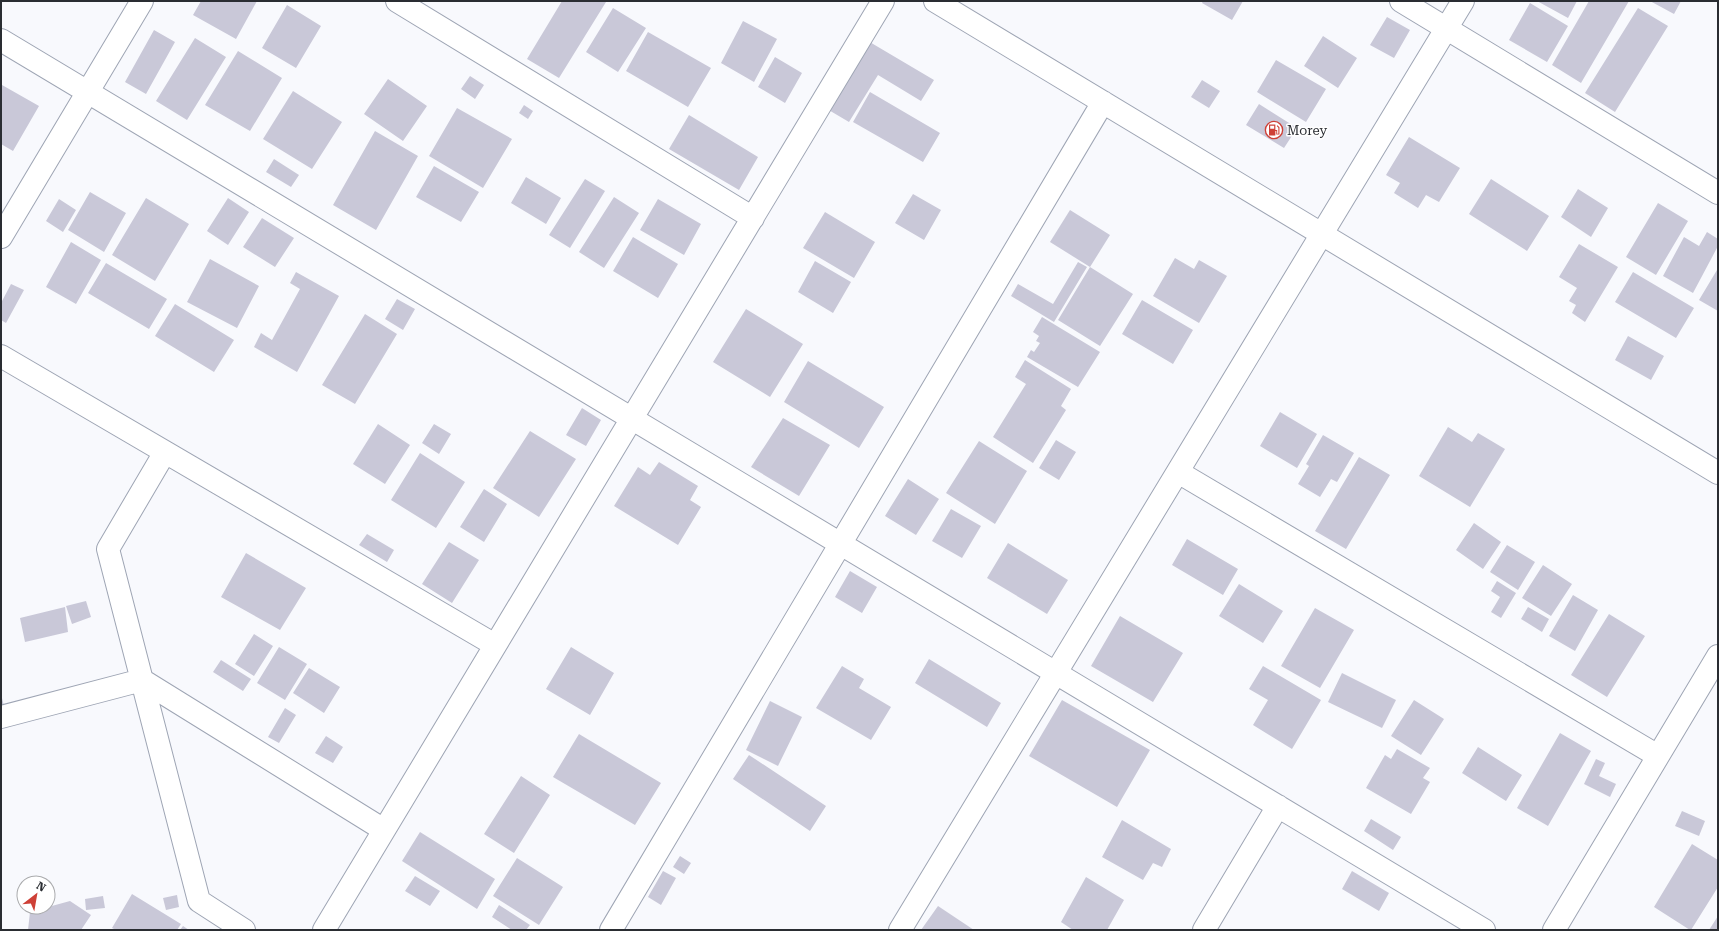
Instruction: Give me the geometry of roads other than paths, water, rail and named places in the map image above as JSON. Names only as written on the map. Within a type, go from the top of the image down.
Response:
[{"type":"street","points":[[1,237],[142,1]]},
{"type":"street","points":[[396,1],[753,218]]},
{"type":"street","points":[[324,930],[883,1]]},
{"type":"street","points":[[935,1],[1718,473]]},
{"type":"street","points":[[1401,1],[1718,193]]},
{"type":"street","points":[[900,930],[1463,1]]},
{"type":"street","points":[[1,40],[1484,930]]},
{"type":"street","points":[[611,930],[1103,102]]},
{"type":"street","points":[[1,356],[495,645]]},
{"type":"street","points":[[165,452],[108,549],[199,901],[244,930]]},
{"type":"street","points":[[1178,472],[1658,756]]},
{"type":"street","points":[[1554,930],[1718,656]]},
{"type":"street","points":[[1,717],[142,680],[384,830]]},
{"type":"street","points":[[1204,930],[1278,806]]},
{"type":"place","name":"Morey","points":[[1274,130]]}]
